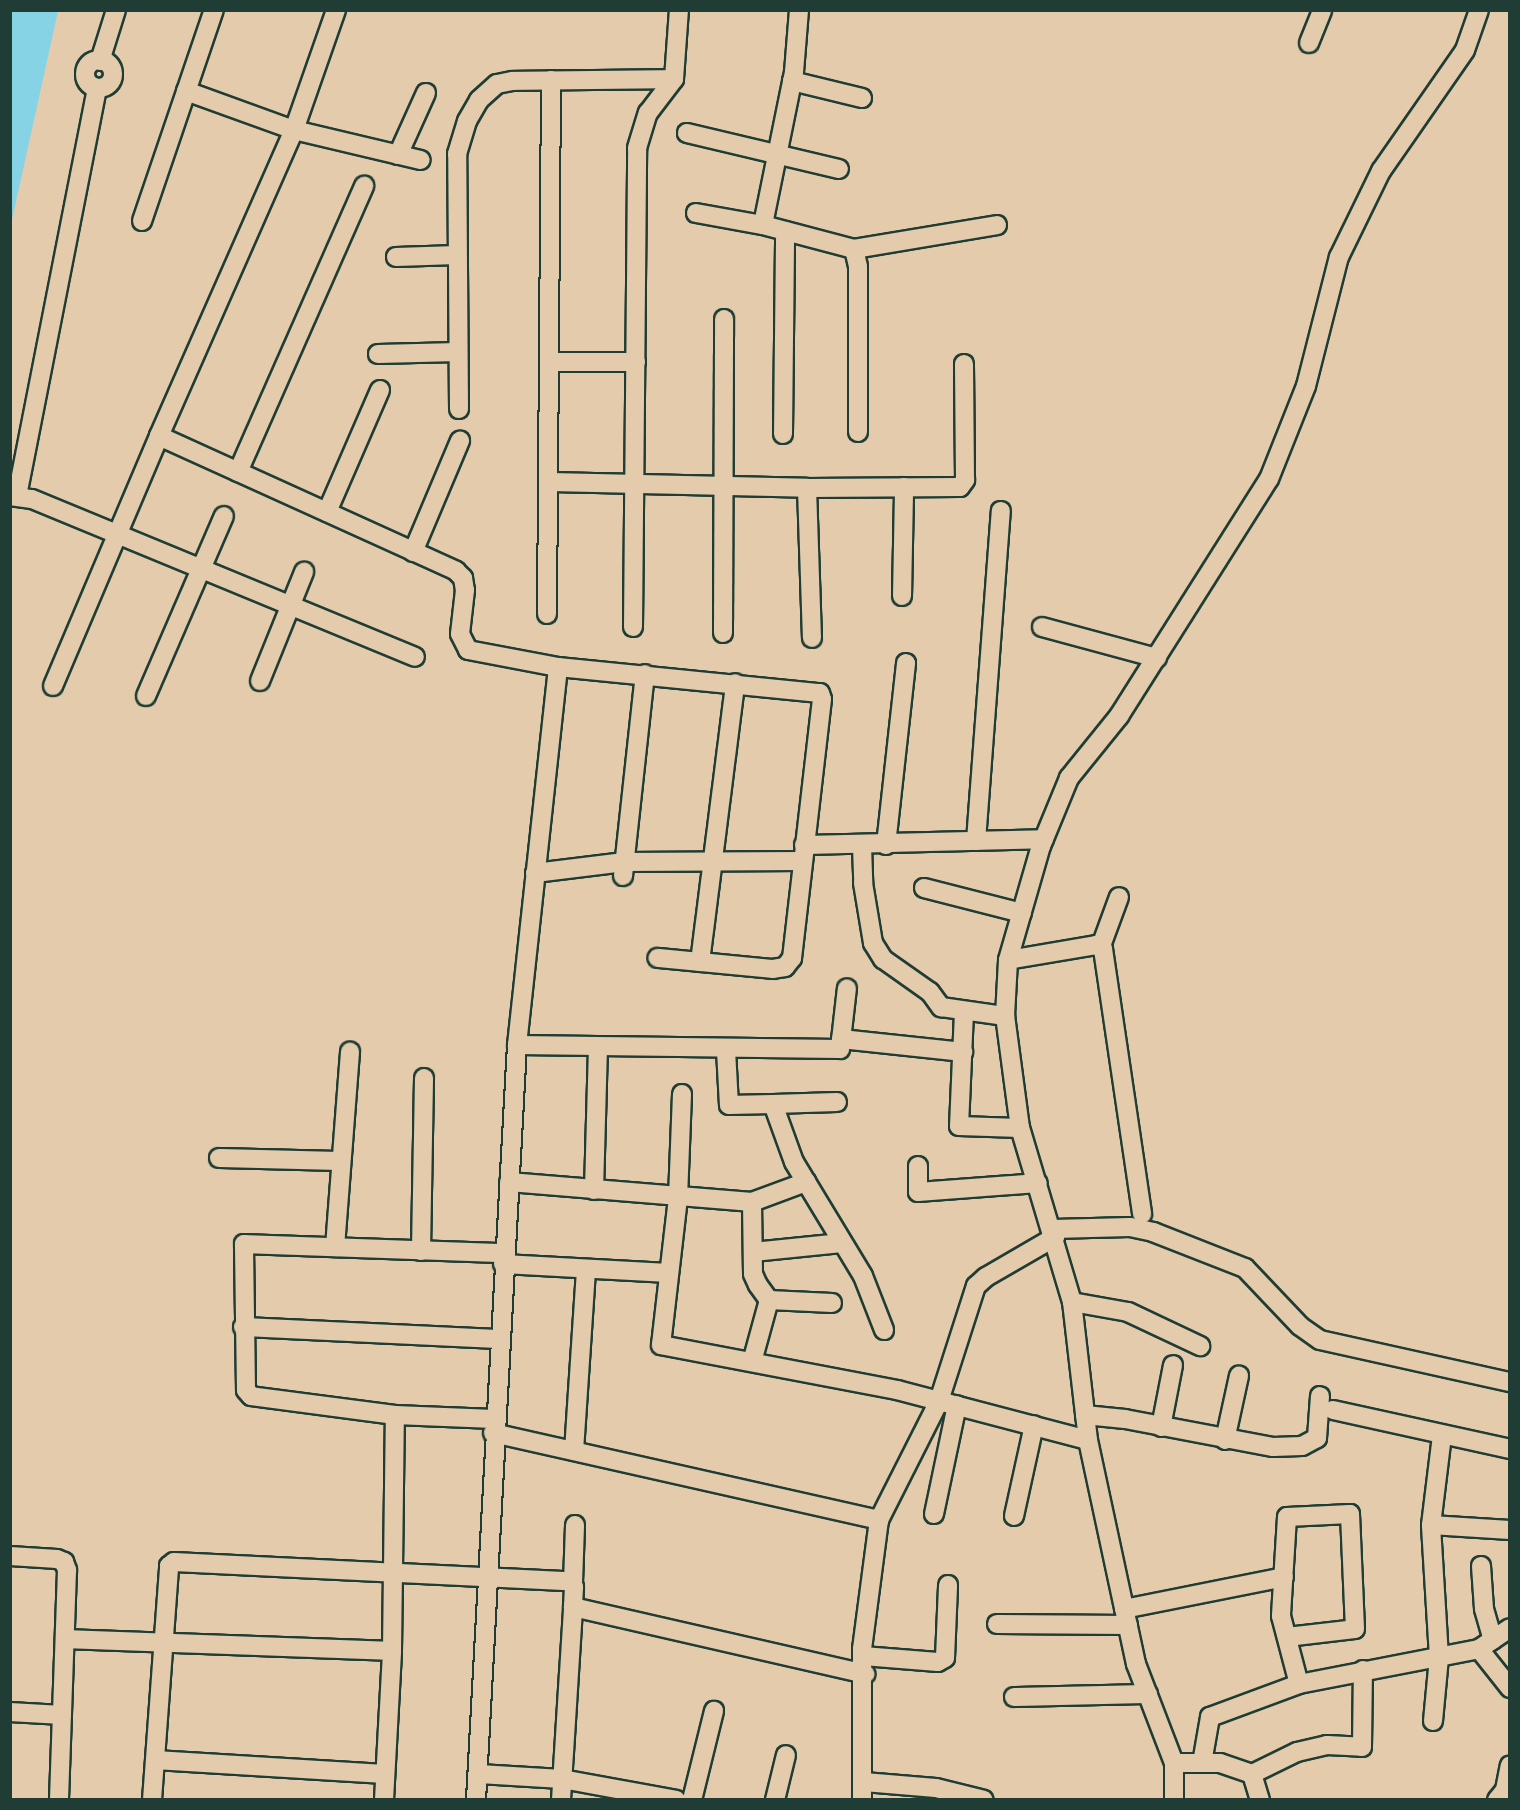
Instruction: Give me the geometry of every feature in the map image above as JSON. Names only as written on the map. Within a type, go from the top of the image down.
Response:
[{"type":"street","points":[[116,10],[100,60],[111,67],[112,76],[109,84],[97,88],[14,496],[115,533],[415,657]]},
{"type":"street","points":[[142,221],[214,10]]},
{"type":"street","points":[[53,686],[115,533],[294,130],[336,10]]},
{"type":"street","points":[[633,627],[639,132],[648,113],[674,79],[679,10]]},
{"type":"street","points":[[763,225],[792,81],[799,10]]},
{"type":"street","points":[[1309,44],[1322,10]]},
{"type":"street","points":[[1174,1800],[1174,1763],[1148,1694],[1126,1617],[1088,1440],[1072,1302],[1054,1233],[1020,1128],[1005,1016],[1008,960],[1044,839],[1069,778],[1119,716],[1269,479],[1306,386],[1339,257],[1380,171],[1466,50],[1479,10]]},
{"type":"street","points":[[459,409],[457,154],[467,121],[479,100],[497,84],[551,80],[674,79]]},
{"type":"street","points":[[547,614],[550,482],[551,80]]},
{"type":"street","points":[[792,81],[862,98]]},
{"type":"street","points":[[186,91],[294,130],[422,160]]},
{"type":"street","points":[[398,155],[426,93]]},
{"type":"street","points":[[687,133],[839,169]]},
{"type":"street","points":[[238,472],[364,186]]},
{"type":"street","points":[[696,213],[763,225],[854,249],[997,225]]},
{"type":"street","points":[[783,434],[786,231]]},
{"type":"street","points":[[854,249],[858,267],[858,432]]},
{"type":"street","points":[[396,257],[457,255]]},
{"type":"street","points":[[723,633],[721,484],[724,319]]},
{"type":"street","points":[[378,354],[458,352]]},
{"type":"street","points":[[550,362],[636,362]]},
{"type":"street","points":[[550,482],[636,482],[807,488],[963,484],[964,364]]},
{"type":"street","points":[[327,512],[380,390]]},
{"type":"street","points":[[159,436],[413,552],[463,578],[460,634],[468,650],[558,667],[820,693],[822,699],[792,958],[785,967],[658,958]]},
{"type":"street","points":[[413,552],[460,441]]},
{"type":"street","points":[[902,596],[904,487]]},
{"type":"street","points":[[807,488],[812,638]]},
{"type":"street","points":[[976,841],[1001,511]]},
{"type":"street","points":[[146,696],[224,516]]},
{"type":"street","points":[[260,681],[304,572]]},
{"type":"street","points":[[1041,627],[1157,658]]},
{"type":"street","points":[[885,845],[906,663]]},
{"type":"street","points":[[476,1800],[491,1578],[494,1426],[517,1045],[558,667]]},
{"type":"street","points":[[624,869],[645,674]]},
{"type":"street","points":[[700,962],[735,683]]},
{"type":"street","points":[[535,873],[624,869],[862,846],[1044,839]]},
{"type":"street","points":[[862,846],[863,883],[877,952],[930,992],[937,1004],[964,1012],[1005,1016]]},
{"type":"street","points":[[924,888],[1022,913]]},
{"type":"street","points":[[1119,897],[1101,946],[1142,1214]]},
{"type":"street","points":[[1008,960],[1101,946]]},
{"type":"street","points":[[517,1045],[726,1050],[840,1049],[847,988]]},
{"type":"street","points":[[964,1012],[959,1126],[1020,1128]]},
{"type":"street","points":[[841,1039],[963,1052]]},
{"type":"street","points":[[594,1190],[598,1047]]},
{"type":"street","points":[[726,1050],[729,1105],[837,1101]]},
{"type":"street","points":[[335,1247],[350,1052]]},
{"type":"street","points":[[421,1251],[424,1078]]},
{"type":"street","points":[[682,1094],[678,1198],[661,1345],[948,1403],[1088,1440]]},
{"type":"street","points":[[773,1104],[794,1162],[863,1276],[884,1330]]},
{"type":"street","points":[[219,1158],[340,1161]]},
{"type":"street","points":[[918,1166],[918,1192],[1038,1183]]},
{"type":"street","points":[[509,1182],[678,1198],[752,1202],[806,1182]]},
{"type":"street","points":[[752,1202],[753,1274],[769,1300],[752,1362]]},
{"type":"street","points":[[934,1514],[948,1403],[976,1286],[986,1277],[1054,1233],[1130,1227],[1153,1232],[1245,1268],[1300,1326],[1320,1340],[1509,1382]]},
{"type":"street","points":[[753,1252],[842,1242]]},
{"type":"street","points":[[669,1273],[586,1269],[503,1258],[421,1251],[244,1244],[243,1327],[246,1389],[251,1396],[494,1426],[574,1451],[879,1520]]},
{"type":"street","points":[[574,1451],[586,1269]]},
{"type":"street","points":[[769,1300],[832,1303]]},
{"type":"street","points":[[1072,1302],[1139,1316],[1200,1346]]},
{"type":"street","points":[[243,1327],[499,1339]]},
{"type":"street","points":[[1161,1427],[1173,1365]]},
{"type":"street","points":[[1224,1440],[1239,1376]]},
{"type":"street","points":[[1085,1415],[1273,1447],[1312,1443],[1317,1438],[1320,1396]]},
{"type":"street","points":[[948,1403],[879,1520],[864,1665],[863,1791],[935,1794],[984,1800]]},
{"type":"street","points":[[1333,1410],[1509,1449]]},
{"type":"street","points":[[384,1800],[392,1651],[395,1415]]},
{"type":"street","points":[[1014,1516],[1034,1425]]},
{"type":"street","points":[[1433,1721],[1438,1657],[1431,1525],[1443,1435]]},
{"type":"street","points":[[1287,1636],[1355,1629],[1350,1514],[1287,1517],[1281,1616],[1299,1683]]},
{"type":"street","points":[[561,1800],[576,1525]]},
{"type":"street","points":[[1431,1525],[1509,1530]]},
{"type":"street","points":[[10,1556],[64,1562],[66,1639],[58,1800]]},
{"type":"street","points":[[153,1800],[169,1566],[174,1562],[573,1583]]},
{"type":"street","points":[[1481,1566],[1486,1644],[1509,1688]]},
{"type":"street","points":[[997,1624],[1126,1617],[1284,1577]]},
{"type":"street","points":[[573,1606],[864,1665],[938,1662],[945,1658],[948,1585]]},
{"type":"street","points":[[1202,1763],[1210,1717],[1299,1683],[1438,1657],[1486,1644],[1509,1628]]},
{"type":"street","points":[[66,1639],[392,1651]]},
{"type":"street","points":[[1174,1763],[1220,1763],[1252,1774],[1297,1752],[1317,1747],[1362,1747],[1363,1670]]},
{"type":"street","points":[[1014,1697],[1148,1694]]},
{"type":"street","points":[[692,1800],[714,1711]]},
{"type":"street","points":[[10,1712],[62,1715]]},
{"type":"street","points":[[775,1800],[786,1755]]},
{"type":"street","points":[[155,1760],[385,1774]]},
{"type":"street","points":[[1504,1792],[1509,1765]]},
{"type":"street","points":[[478,1774],[562,1779],[676,1800]]},
{"type":"street","points":[[1252,1774],[1260,1800]]},
{"type":"water","points":[[10,11],[58,11],[11,224]]}]
